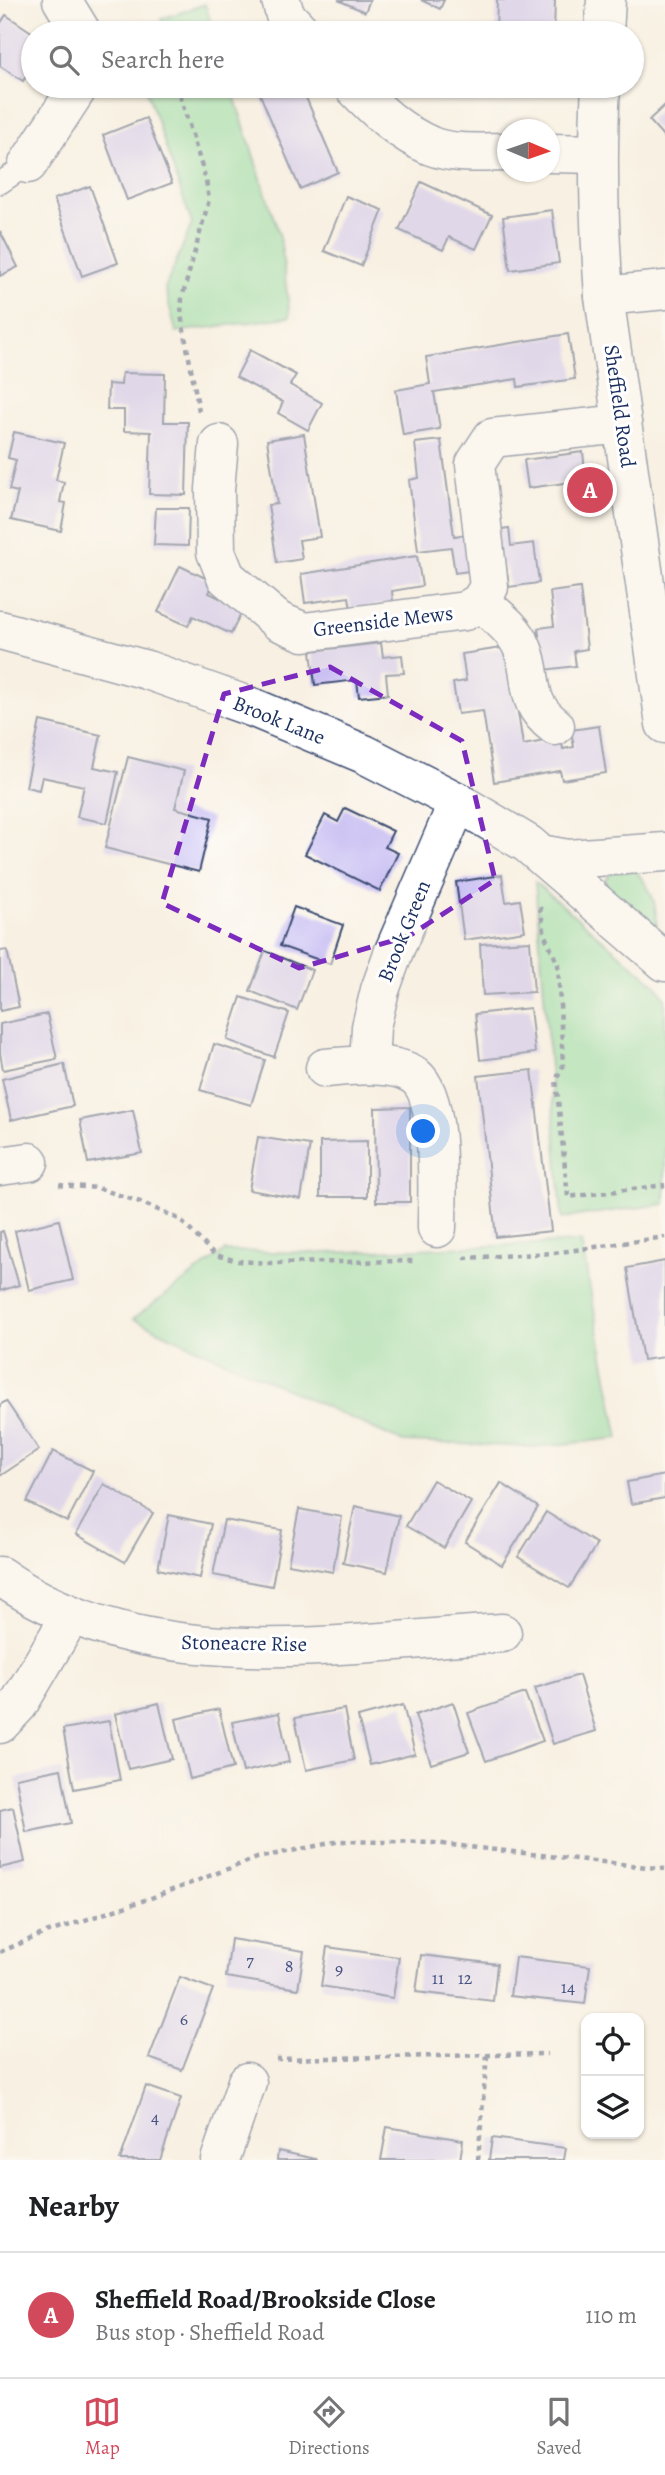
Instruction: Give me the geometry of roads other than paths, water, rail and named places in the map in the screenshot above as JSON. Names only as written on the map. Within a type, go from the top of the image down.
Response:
[{"type":"street","points":[[62,0],[75,21]]},
{"type":"street","points":[[281,0],[285,15],[291,21]]},
{"type":"street","points":[[605,21],[606,0]]},
{"type":"street","points":[[14,173],[70,98]]},
{"type":"street","points":[[364,98],[404,131],[432,146],[462,152],[497,152]]},
{"type":"street","name":"Sheffield Road","points":[[600,98],[599,231],[604,296],[665,724]]},
{"type":"street","points":[[560,153],[598,154]]},
{"type":"street","points":[[604,296],[665,290]]},
{"type":"street","name":"Greenside Mews","points":[[219,444],[215,489],[216,552],[226,577],[278,621],[304,632],[465,611],[480,603],[489,587],[475,464],[483,448],[492,438],[622,424]]},
{"type":"street","name":"Greenside Mews","points":[[480,603],[508,626],[522,647],[533,698],[541,715],[555,726]]},
{"type":"street","name":"Brook Lane","points":[[0,630],[148,670],[254,708],[364,754],[458,802],[534,849],[665,962]]},
{"type":"street","name":"Brook Green","points":[[369,1065],[371,1027],[380,990],[458,802]]},
{"type":"street","name":"Brook Lane","points":[[534,849],[568,859],[665,852]]},
{"type":"street","points":[[325,1068],[369,1065],[397,1069],[416,1077],[429,1099],[436,1131],[444,1243]]},
{"type":"street","name":"Stoneacre Rise","points":[[0,1576],[24,1592],[71,1615],[128,1633],[173,1642],[274,1648],[502,1633]]},
{"type":"street","points":[[0,1724],[18,1705],[71,1615]]},
{"type":"street","points":[[220,2160],[247,2082]]},
{"type":"place","name":"Sheffield Road/Brookside Close","points":[[590,490]]}]
